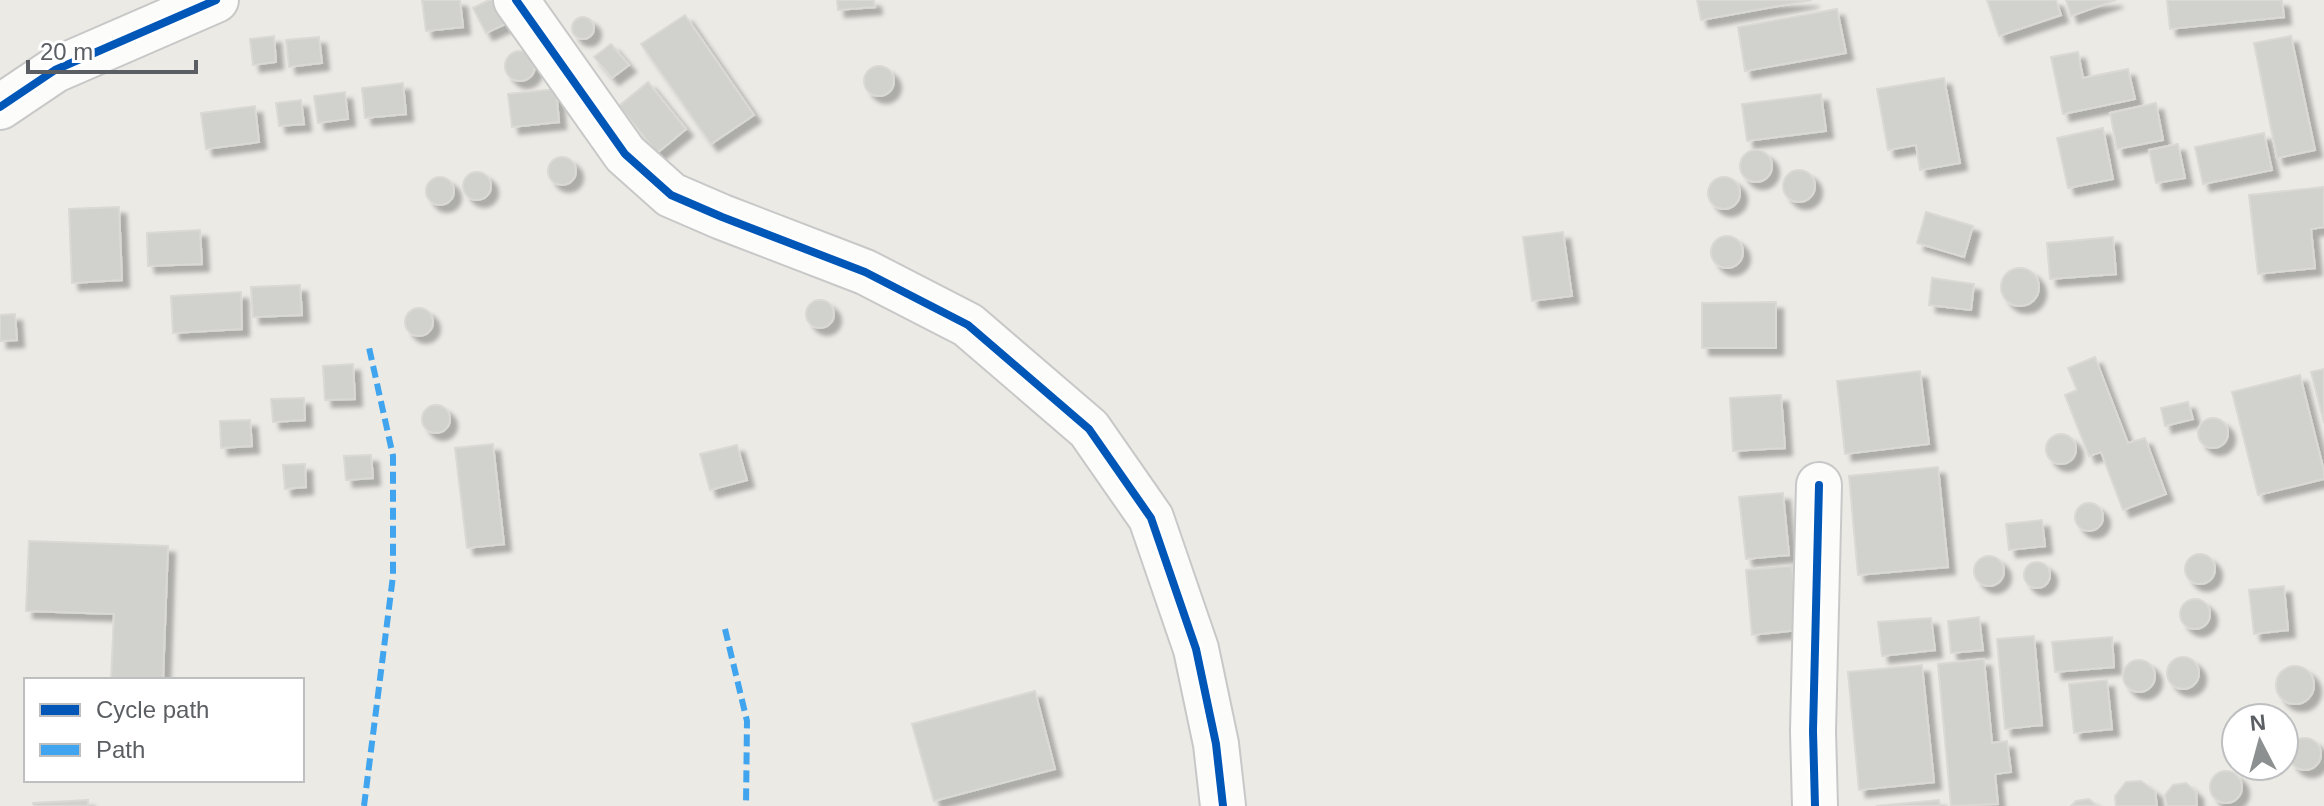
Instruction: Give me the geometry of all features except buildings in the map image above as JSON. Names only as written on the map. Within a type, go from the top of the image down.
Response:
[{"type":"street","points":[[0,107],[55,70],[216,0]]},
{"type":"street","points":[[516,0],[625,154],[671,195],[865,272],[968,325],[1089,429],[1151,518],[1196,649],[1216,744],[1223,806]]},
{"type":"street","points":[[1815,806],[1813,731],[1819,485]]},
{"type":"marked path","points":[[364,806],[393,576],[393,456],[368,343]]},
{"type":"marked path","points":[[725,629],[747,721],[746,806]]},
{"type":"cycle path","points":[[0,107],[55,70],[216,0]]},
{"type":"cycle path","points":[[516,0],[625,154],[671,195],[865,272],[968,325],[1089,429],[1151,518],[1196,649],[1216,744],[1223,806]]},
{"type":"cycle path","points":[[1815,806],[1813,731],[1819,485]]}]
